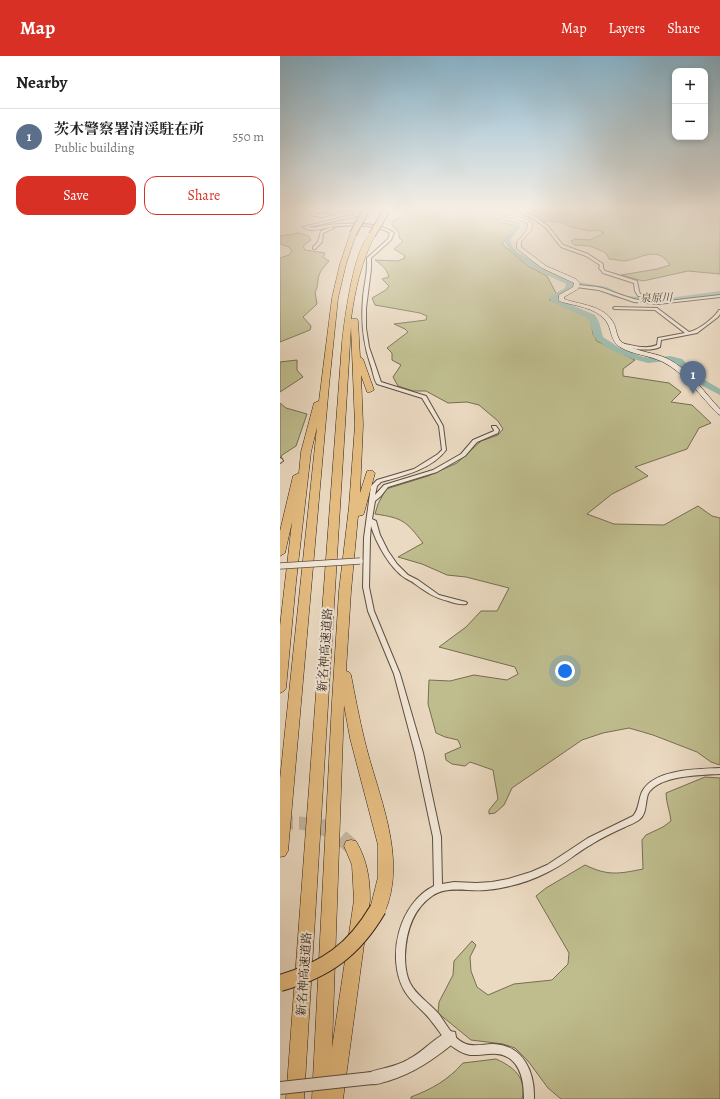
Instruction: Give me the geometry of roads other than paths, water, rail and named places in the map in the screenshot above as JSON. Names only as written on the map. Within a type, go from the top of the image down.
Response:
[{"type":"highway","name":"新名神高速道路","points":[[280,851],[325,385],[335,298],[344,259]]},
{"type":"highway","name":"新名神高速道路","points":[[295,1099],[344,367],[348,317],[358,266],[361,259]]},
{"type":"highway","points":[[321,1099],[342,649],[359,425],[354,312],[358,266]]},
{"type":"highway","points":[[355,345],[370,390]]},
{"type":"highway","points":[[280,553],[296,481],[306,452],[317,407],[318,395],[325,385]]},
{"type":"highway","points":[[280,688],[290,582],[306,452]]},
{"type":"highway","points":[[350,545],[370,473]]},
{"type":"highway","points":[[280,983],[310,974],[333,961],[348,949],[370,924],[384,893],[387,877],[385,845],[348,697],[342,649]]},
{"type":"highway","points":[[334,1099],[362,900],[362,875],[360,864],[351,846]]},
{"type":"main road","points":[[533,259],[544,267],[574,280],[577,285],[572,291],[560,296],[561,300],[592,308],[602,313],[611,323],[618,343],[666,361],[683,374],[720,413]]},
{"type":"street","points":[[369,259],[370,264],[366,288],[364,316],[364,335],[367,350],[379,383],[420,395],[426,399],[440,426],[444,450],[440,455],[416,470],[376,483],[374,486],[368,519],[366,587],[371,611],[397,674],[430,798],[437,837],[438,888]]},
{"type":"street","points":[[594,259],[602,265],[604,272],[636,282],[639,295],[657,298],[668,302]]},
{"type":"street","points":[[577,285],[600,289],[634,301],[658,303],[720,296]]},
{"type":"street","points":[[615,308],[656,309],[688,333]]},
{"type":"street","points":[[618,343],[643,348],[657,348],[659,346],[659,339],[696,332],[717,316],[720,311]]},
{"type":"street","points":[[372,500],[379,495],[386,486],[425,475],[457,460],[475,441],[496,432],[494,427]]},
{"type":"street","points":[[368,519],[373,521],[379,541],[394,563],[406,576],[426,590],[438,596],[464,603]]},
{"type":"street","points":[[280,566],[367,561]]},
{"type":"street","points":[[529,1099],[530,1089],[526,1075],[516,1058],[507,1052],[497,1049],[469,1050],[460,1046],[450,1037],[424,1005],[415,999],[408,990],[403,978],[400,962],[407,918],[415,906],[438,888],[452,885],[477,887],[540,873],[584,844],[636,818],[641,814],[643,808],[645,791],[653,784],[685,774],[720,771]]},
{"type":"street","points":[[280,1088],[392,1075],[427,1057],[450,1037]]},
{"type":"waterway","points":[[525,259],[552,275],[570,283]]},
{"type":"waterway","name":"泉原川","points":[[570,283],[604,289],[616,295],[628,298],[661,301],[720,293]]},
{"type":"waterway","points":[[570,283],[568,289],[553,298],[554,301],[592,317],[595,322],[598,337],[604,342],[633,357],[648,361],[670,358],[679,361],[700,381],[720,392]]},
{"type":"tunnel","points":[[280,823],[300,823],[322,827]]},
{"type":"tunnel","points":[[322,827],[336,833],[351,846]]},
{"type":"place","name":"茨木警察署清渓駐在所","points":[[693,394]]}]
